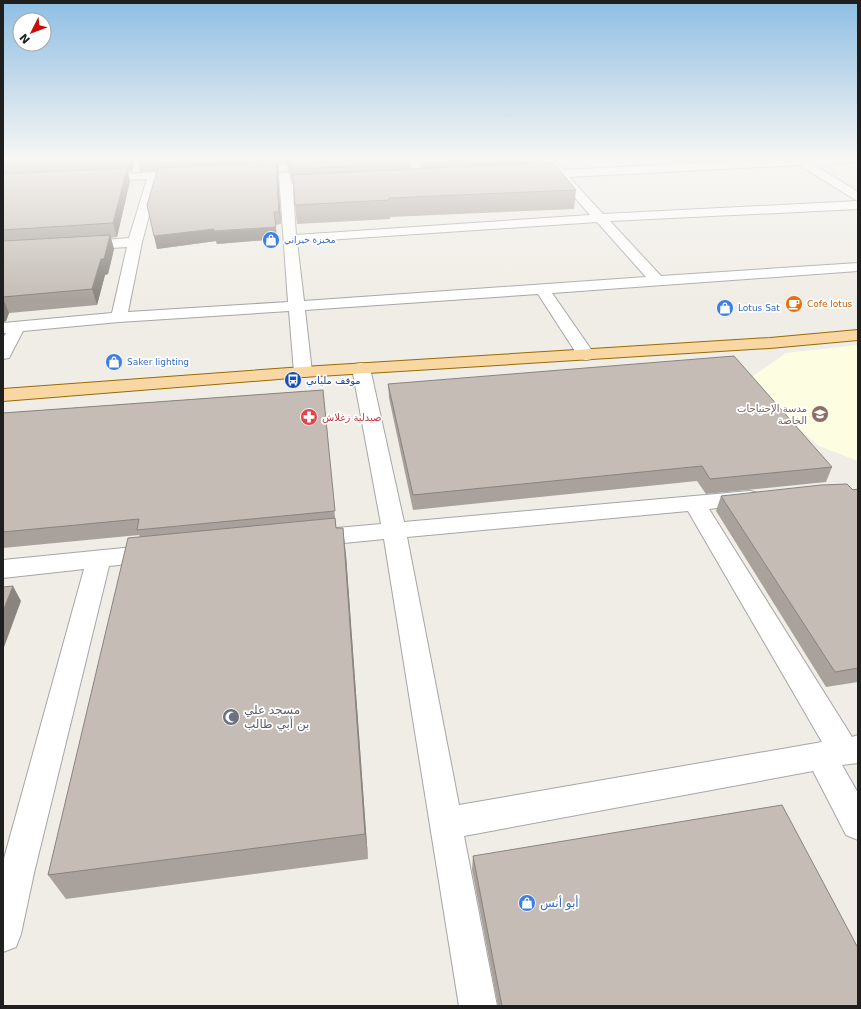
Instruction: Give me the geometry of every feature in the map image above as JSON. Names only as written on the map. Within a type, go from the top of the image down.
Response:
[{"type":"main road","points":[[3,395],[303,372],[586,355],[858,335]]},
{"type":"street","points":[[119,317],[135,242],[145,205]]},
{"type":"street","points":[[289,205],[290,239],[298,306],[303,372]]},
{"type":"street","points":[[587,205],[656,280]]},
{"type":"street","points":[[290,239],[598,218],[856,205]]},
{"type":"street","points":[[65,247],[135,242]]},
{"type":"street","points":[[3,354],[10,327],[119,317],[858,267]]},
{"type":"street","points":[[542,289],[586,355]]},
{"type":"street","points":[[361,368],[394,530],[447,823],[478,1006]]},
{"type":"street","points":[[293,540],[695,504],[766,496]]},
{"type":"street","points":[[695,504],[841,752],[858,824]]},
{"type":"street","points":[[3,569],[177,551]]},
{"type":"street","points":[[3,934],[10,874],[99,559]]},
{"type":"street","points":[[447,823],[841,752]]},
{"type":"shaded area","name":"مدسة الإحتياجات الخاصة","points":[[858,345],[858,461],[819,446],[745,382],[786,353]]},
{"type":"building","points":[[3,205],[118,205],[113,223],[3,230]]},
{"type":"building","points":[[147,205],[279,205],[279,212],[274,212],[276,227],[214,231],[214,229],[154,236]]},
{"type":"building","points":[[110,235],[104,259],[101,259],[92,289],[3,297],[3,241]]},
{"type":"building","points":[[734,356],[832,467],[710,479],[702,466],[413,495],[388,384]]},
{"type":"building","points":[[323,390],[335,511],[137,530],[139,519],[3,532],[3,413]]},
{"type":"building","points":[[847,484],[853,490],[858,489],[858,668],[835,672],[721,496],[821,485]]},
{"type":"building","name":"مسجد علي بن أبي طالب","points":[[335,518],[336,528],[343,528],[365,834],[48,875],[128,538]]},
{"type":"building","points":[[13,586],[3,611],[3,587]]},
{"type":"building","points":[[782,805],[858,948],[858,1006],[502,1006],[473,856]]},
{"type":"place","name":"مخبزة خيراني","points":[[271,240]]},
{"type":"place","name":"Cofe lotus","points":[[794,304]]},
{"type":"place","name":"Lotus Sat","points":[[725,308]]},
{"type":"place","name":"Saker lighting","points":[[114,362]]},
{"type":"place","name":"موقف ملياني","points":[[293,380]]},
{"type":"place","name":"مدسة الإحتياجات الخاصة","points":[[820,414]]},
{"type":"place","name":"صيدلية زغلاش","points":[[309,417]]},
{"type":"place","name":"مسجد علي بن أبي طالب","points":[[231,717]]},
{"type":"place","name":"أبو أنس","points":[[527,903]]}]
